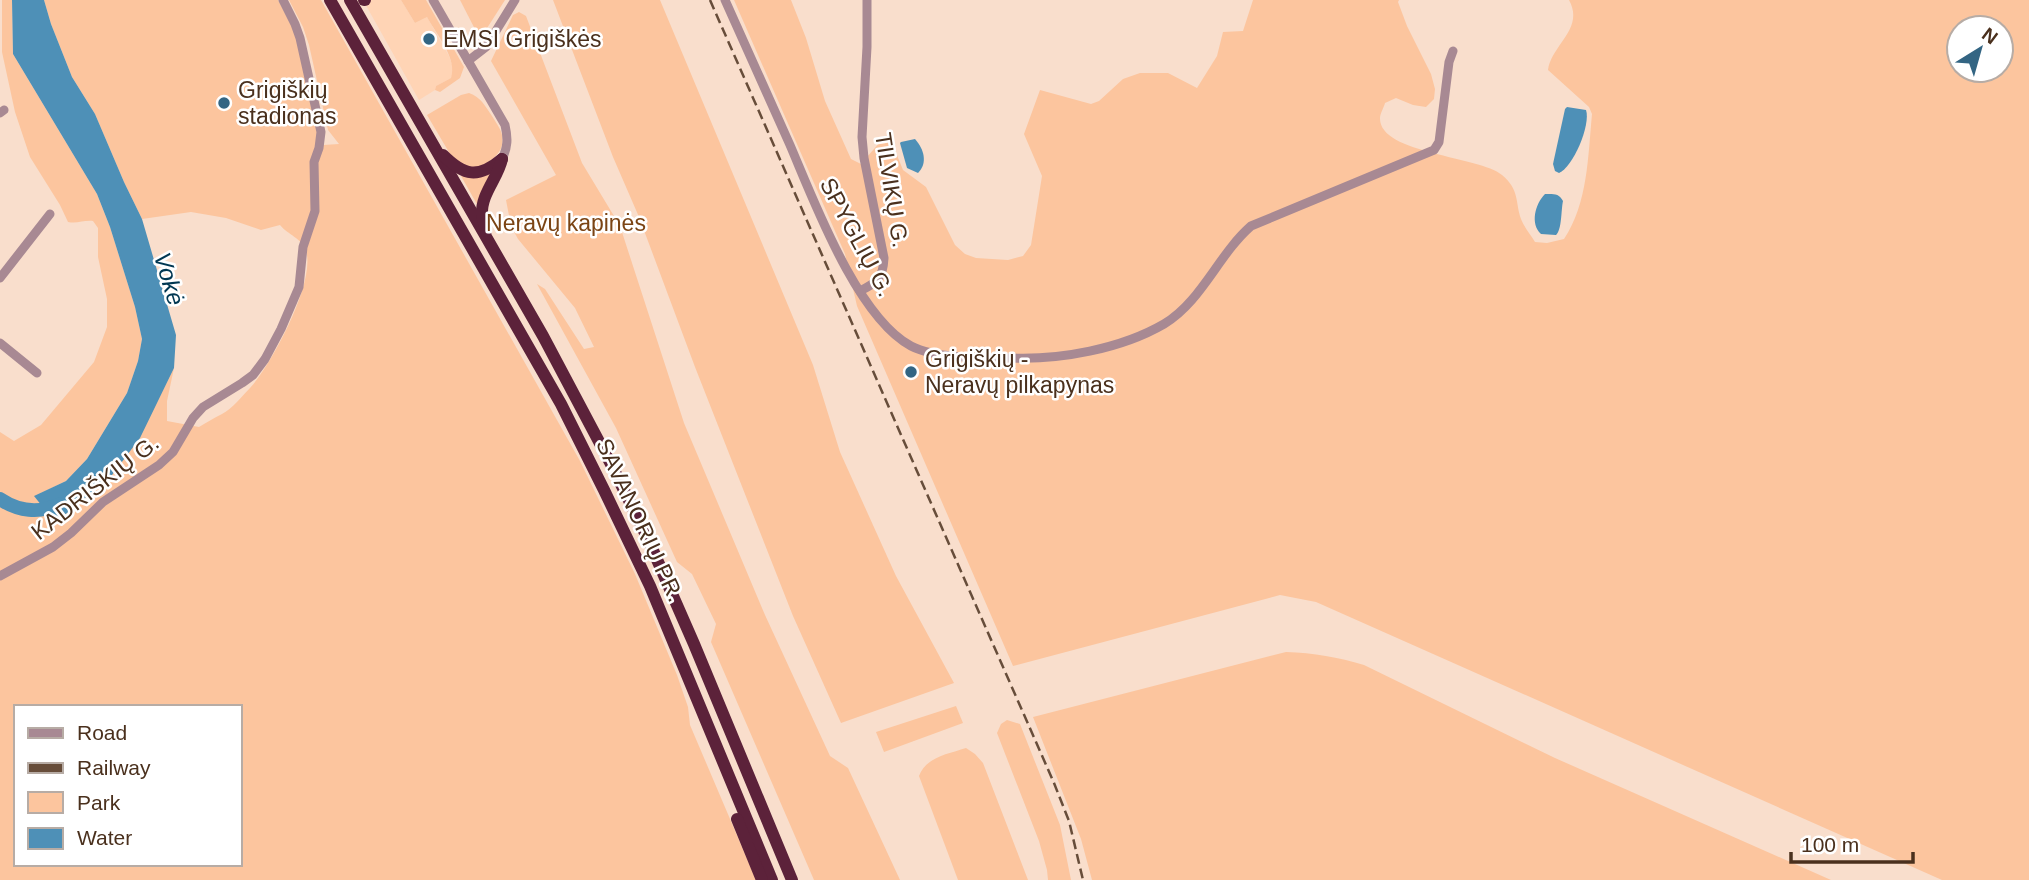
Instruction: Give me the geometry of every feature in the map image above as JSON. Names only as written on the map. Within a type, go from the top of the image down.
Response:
[{"type":"highway","name":"SAVANORIŲ PR.","points":[[330,0],[561,404],[650,586],[772,880]]},
{"type":"highway","points":[[350,0],[543,336],[613,468],[648,539],[694,644],[792,880]]},
{"type":"highway","points":[[430,140],[460,170],[484,172],[502,159]]},
{"type":"highway","points":[[489,243],[482,213],[484,201],[502,159]]},
{"type":"highway","points":[[650,586],[719,775],[762,880]]},
{"type":"street","name":"KADRIŠKIŲ G.","points":[[0,576],[53,547],[103,502],[159,465],[173,452],[193,418],[203,407],[253,375],[282,328],[299,286],[303,247],[315,211],[314,162],[321,132],[300,38],[283,0]]},
{"type":"street","points":[[433,0],[505,125],[508,135],[507,148],[502,159]]},
{"type":"street","points":[[468,61],[486,47],[515,0]]},
{"type":"street","name":"SPYGLIŲ G.","points":[[725,0],[826,228],[860,290],[875,312],[900,339],[915,348],[946,355],[1033,359],[1112,347],[1163,324],[1194,299],[1223,256],[1251,226],[1434,150],[1439,142],[1449,61],[1453,51]]},
{"type":"street","name":"TILVIKŲ G.","points":[[860,290],[879,280],[884,272],[884,258],[862,137],[867,0]]},
{"type":"street","points":[[0,278],[50,214]]},
{"type":"street","points":[[0,343],[37,373]]},
{"type":"shaded area","points":[[363,0],[401,0],[415,23],[427,17],[449,56],[454,70],[451,78],[419,100]]},
{"type":"green space","points":[[2,0],[12,0],[13,54],[97,194],[135,307],[142,339],[127,393],[87,459],[66,481],[41,493],[60,518],[98,489],[128,452],[174,368],[167,401],[167,421],[199,427],[226,412],[237,402],[259,377],[280,343],[298,302],[307,265],[304,247],[280,225],[261,230],[226,218],[191,212],[142,219],[95,114],[72,77],[44,0],[278,0],[296,34],[323,145],[339,144],[328,130],[309,45],[289,0],[321,0],[580,461],[635,574],[677,675],[688,707],[690,725],[756,880],[0,880],[0,432],[14,441],[41,425],[94,362],[107,327],[107,299],[98,257],[98,228],[93,221],[68,222],[30,157],[15,112],[2,52]]},
{"type":"green space","points":[[401,0],[426,0],[464,67],[460,78],[440,92],[435,90],[436,86],[451,78],[449,55],[427,17],[415,23]]},
{"type":"green space","points":[[460,0],[505,0],[482,36],[478,35]]},
{"type":"green space","points":[[553,0],[660,0],[813,365],[840,452],[896,576],[954,683],[841,723],[793,616]]},
{"type":"green space","points":[[734,0],[791,0],[825,101],[851,159],[861,164],[880,142],[890,138],[903,170],[926,187],[955,245],[965,254],[976,258],[1008,260],[1023,256],[1031,245],[1042,176],[1024,134],[1040,90],[1091,104],[1099,101],[1123,79],[1140,73],[1168,73],[1197,88],[1217,56],[1223,32],[1243,31],[1253,0],[1399,0],[1407,26],[1431,74],[1435,89],[1434,99],[1426,107],[1396,98],[1385,103],[1380,118],[1384,130],[1412,147],[1474,163],[1502,175],[1512,186],[1521,219],[1535,242],[1547,243],[1564,239],[1578,210],[1585,179],[1592,114],[1589,107],[1548,70],[1550,61],[1573,20],[1569,0],[2029,0],[2029,880],[1942,880],[1316,602],[1280,595],[1013,666],[857,306],[845,254]]},
{"type":"green space","name":"Neravų kapinės","points":[[519,12],[526,16],[582,163],[620,226],[684,423],[765,615],[830,756],[848,768],[900,880],[814,880],[711,642],[716,624],[692,574],[677,562],[616,428],[537,284],[545,289],[584,349],[594,347],[575,308],[518,239],[511,226],[506,200],[556,175],[491,61],[513,15]]},
{"type":"green space","points":[[469,93],[480,99],[502,135],[498,153],[473,170],[453,159],[427,115]]},
{"type":"green space","points":[[494,172],[478,206],[461,176]]},
{"type":"green space","points":[[1286,652],[1326,656],[1364,665],[1555,758],[1831,880],[1092,880],[1081,839],[1033,717]]},
{"type":"green space","points":[[956,706],[963,723],[884,752],[876,732]]},
{"type":"green space","points":[[1007,720],[1020,724],[1060,825],[1071,880],[1048,880],[1039,841],[997,733],[1001,724]]},
{"type":"green space","points":[[966,748],[983,763],[1028,880],[958,880],[919,776],[932,760]]},
{"type":"water","points":[[12,0],[44,0],[72,77],[95,114],[142,219],[176,335],[174,368],[140,438],[112,475],[69,512],[54,521],[34,496],[66,481],[87,459],[127,393],[142,339],[135,307],[97,194],[13,54]]},
{"type":"water","points":[[1567,107],[1586,110],[1587,117],[1575,154],[1559,173],[1555,171],[1553,164]]},
{"type":"water","points":[[915,139],[924,156],[918,173],[907,168],[900,143]]},
{"type":"water","points":[[1545,194],[1558,195],[1563,201],[1556,235],[1541,234],[1536,225],[1536,208]]},
{"type":"waterway","name":"Vokė","points":[[0,499],[29,510],[60,504]]},
{"type":"railway","points":[[710,0],[1054,783],[1069,821],[1083,880]]},
{"type":"place","name":"EMSI Grigiškės","points":[[429,39]]},
{"type":"place","name":"Grigiškių stadionas","points":[[224,103]]},
{"type":"place","name":"Grigiškių - Neravų pilkapynas","points":[[911,372]]}]
